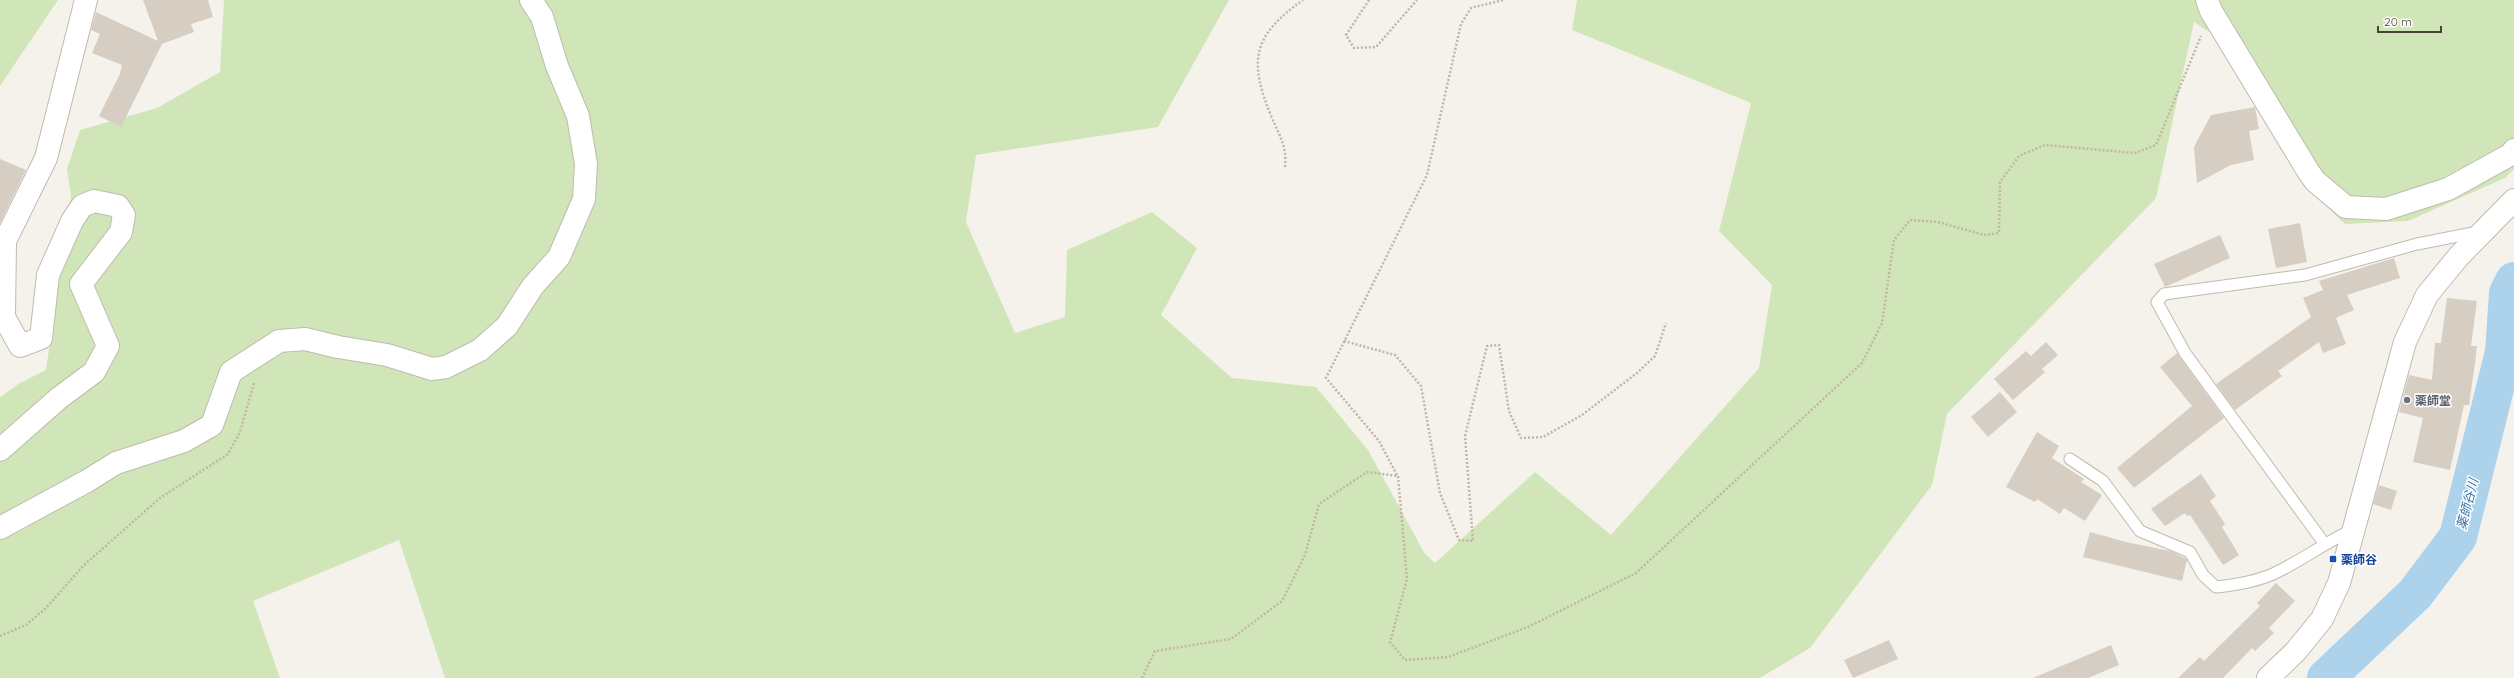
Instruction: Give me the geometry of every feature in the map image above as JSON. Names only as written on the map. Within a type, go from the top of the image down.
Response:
[{"type":"street","points":[[0,450],[59,398],[94,372],[108,346],[81,284],[121,232],[124,215],[118,206],[94,201],[82,206],[72,221],[48,275],[41,338],[20,346],[4,317],[5,241],[46,158],[86,0]]},
{"type":"street","points":[[0,528],[87,481],[116,463],[184,441],[212,425],[231,372],[279,341],[305,339],[338,347],[387,355],[432,369],[446,367],[480,350],[507,326],[533,286],[559,256],[584,199],[586,164],[578,116],[557,66],[542,17],[531,0]]},
{"type":"street","points":[[2209,6],[2308,171],[2315,181],[2346,207],[2386,209],[2448,189],[2510,154],[2514,150]]},
{"type":"street","points":[[2268,678],[2296,651],[2322,620],[2340,583],[2405,342],[2427,295],[2514,200]]},
{"type":"lane","points":[[2324,543],[2185,353],[2157,302],[2164,294],[2305,275],[2417,244],[2484,231]]},
{"type":"lane","points":[[2070,459],[2103,481],[2140,531],[2190,552],[2203,575],[2216,586],[2241,584],[2272,574],[2324,543],[2354,529]]},
{"type":"path","points":[[1284,167],[1286,150],[1266,103],[1256,68],[1263,38],[1280,16],[1303,0]]},
{"type":"path","points":[[1369,0],[1346,35],[1354,48],[1376,47],[1417,0]]},
{"type":"path","points":[[1503,0],[1471,8],[1461,24],[1427,175],[1326,378],[1379,441],[1398,476],[1407,579],[1390,642],[1405,660],[1448,657],[1528,627],[1636,573],[1862,363],[1882,323],[1894,240],[1910,220],[1938,222],[1984,236],[1999,232],[2000,182],[2020,156],[2045,144],[2135,153],[2156,145],[2209,6]]},
{"type":"path","points":[[1344,341],[1395,355],[1421,386],[1440,493],[1459,540],[1473,541],[1465,436],[1487,346],[1499,345],[1510,412],[1521,438],[1543,437],[1582,415],[1637,374],[1655,356],[1666,323]]},
{"type":"path","points":[[0,636],[26,625],[46,608],[83,566],[160,498],[228,454],[240,432],[247,410],[253,389],[259,353]]},
{"type":"path","points":[[1142,678],[1155,651],[1231,639],[1282,601],[1305,555],[1319,504],[1367,472],[1398,476]]},
{"type":"green space","points":[[0,0],[58,0],[0,86]]},
{"type":"green space","points":[[224,0],[1229,0],[1158,127],[976,155],[966,222],[1015,333],[1065,317],[1067,250],[1152,212],[1197,248],[1161,315],[1232,378],[1316,387],[1368,450],[1425,554],[1435,563],[1535,472],[1611,535],[1759,368],[1772,285],[1719,231],[1751,103],[1572,30],[1577,0],[2514,0],[2514,169],[2505,178],[2408,221],[2345,224],[2306,187],[2250,58],[2194,22],[2156,198],[1947,414],[1932,485],[1810,648],[1760,678],[445,678],[399,540],[253,601],[280,678],[0,678],[0,397],[20,383],[46,370],[71,196],[67,169],[80,130],[157,108],[220,72]]},
{"type":"building","points":[[143,0],[208,0],[213,17],[191,24],[194,32],[162,44],[121,127],[99,116],[120,74],[122,65],[92,53],[100,34],[91,30],[96,12],[158,41]]},
{"type":"building","points":[[2255,107],[2259,129],[2249,131],[2254,160],[2231,165],[2197,183],[2194,147],[2211,115]]},
{"type":"building","points":[[0,159],[26,170],[0,223]]},
{"type":"building","points":[[2300,223],[2307,262],[2276,268],[2268,229]]},
{"type":"building","points":[[2220,235],[2230,258],[2165,287],[2154,264]]},
{"type":"building","points":[[2394,258],[2400,278],[2347,295],[2354,310],[2336,318],[2346,344],[2323,353],[2319,342],[2278,371],[2282,376],[2235,410],[2216,384],[2311,317],[2303,298],[2323,290],[2319,281]]},
{"type":"building","points":[[2447,298],[2477,301],[2471,346],[2477,346],[2469,405],[2464,405],[2450,470],[2413,462],[2423,418],[2399,412],[2409,375],[2432,380],[2435,343],[2441,343]]},
{"type":"building","points":[[2046,342],[2058,355],[2042,369],[2045,372],[2013,400],[1994,379],[2026,351],[2031,356]]},
{"type":"building","points":[[2177,353],[2224,418],[2134,488],[2117,468],[2192,406],[2160,367]]},
{"type":"building","points":[[2000,392],[2017,412],[1988,437],[1971,417]]},
{"type":"building","points":[[2037,432],[2059,446],[2052,458],[2084,479],[2081,482],[2102,495],[2085,521],[2064,508],[2060,514],[2037,499],[2035,502],[2006,487]]},
{"type":"building","points":[[2201,474],[2216,496],[2210,501],[2225,524],[2222,527],[2239,555],[2223,565],[2190,515],[2187,516],[2185,513],[2165,526],[2151,509]]},
{"type":"building","points":[[2379,485],[2397,491],[2391,510],[2373,504]]},
{"type":"building","points":[[2090,532],[2126,542],[2170,551],[2185,558],[2187,560],[2182,581],[2083,557]]},
{"type":"building","points":[[2276,583],[2295,601],[2269,628],[2274,633],[2255,651],[2252,648],[2223,678],[2178,678],[2200,657],[2204,661],[2260,606],[2257,603]]},
{"type":"building","points":[[1889,640],[1898,659],[1853,678],[1844,660]]},
{"type":"building","points":[[2111,645],[2119,665],[2088,678],[2033,678]]},
{"type":"waterway","name":"薬師谷川","points":[[2326,678],[2415,594],[2458,537],[2504,352],[2508,293],[2514,281]]},
{"type":"place","name":"薬師堂","points":[[2407,400]]},
{"type":"place","name":"薬師谷","points":[[2333,559]]}]
